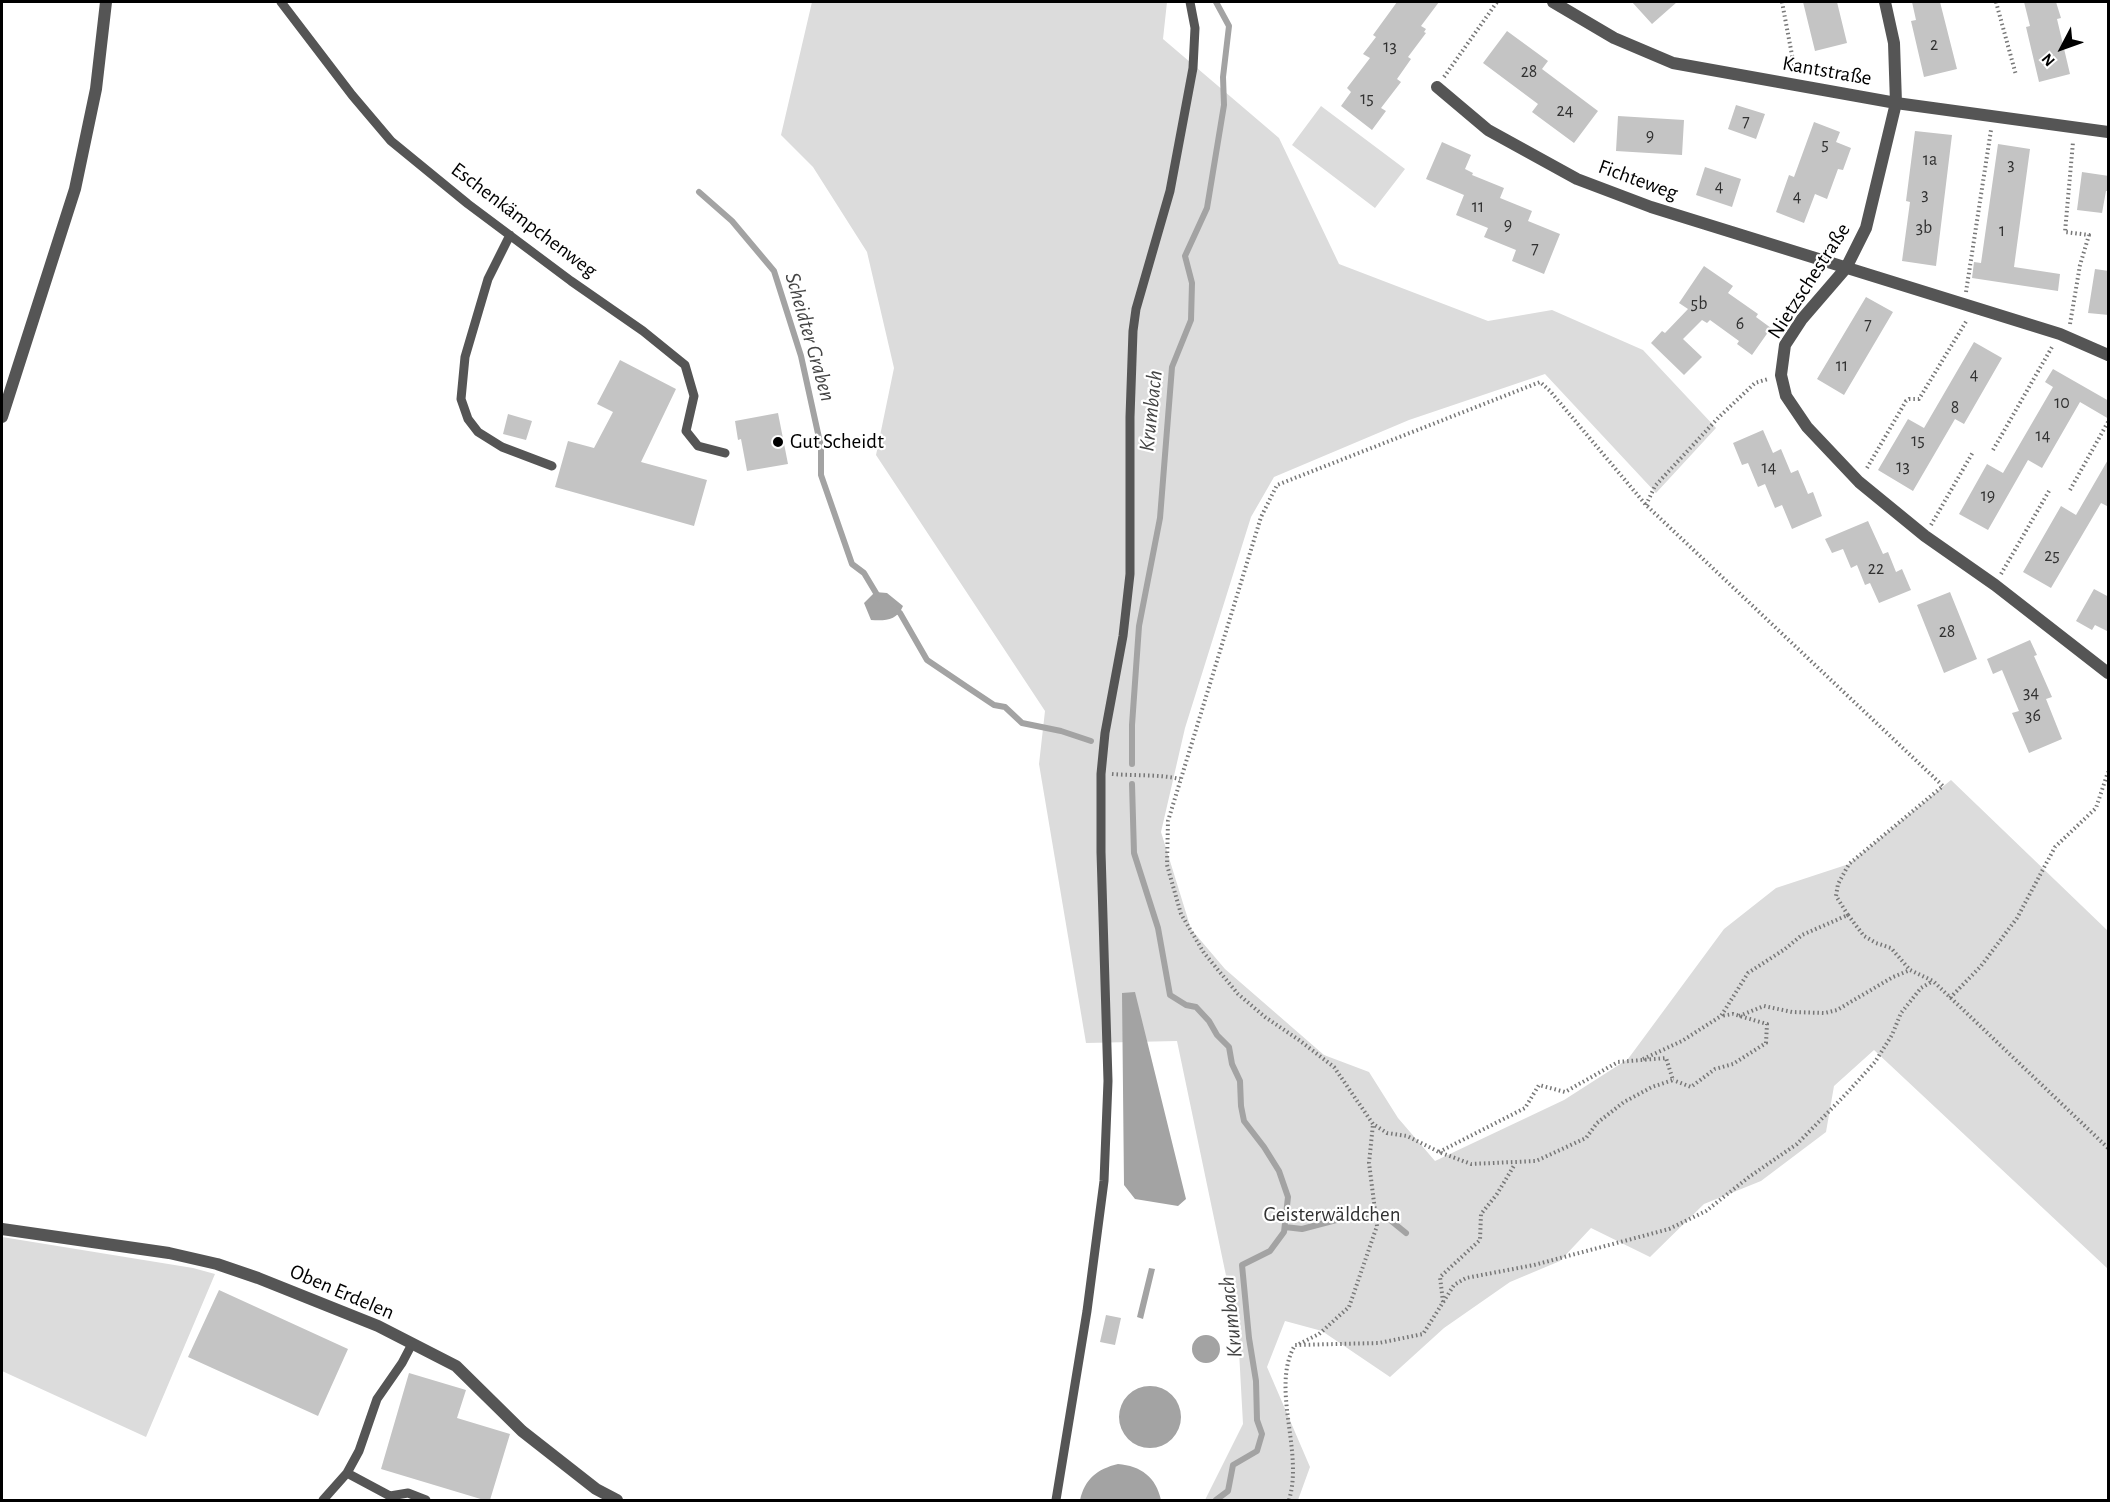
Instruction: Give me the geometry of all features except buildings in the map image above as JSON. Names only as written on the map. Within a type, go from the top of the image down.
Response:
[{"type":"street","points":[[2,417],[75,189],[96,89],[106,2]]},
{"type":"street","name":"Kantstraße","points":[[1553,2],[1614,38],[1672,63],[1896,103],[2109,132]]},
{"type":"street","name":"Nietzschestraße","points":[[1885,2],[1894,43],[1896,103],[1866,228],[1846,268],[1802,320],[1785,345],[1781,375],[1786,396],[1807,427],[1859,482],[1925,536],[1995,585],[2109,673]]},
{"type":"street","name":"Fichteweg","points":[[1437,87],[1488,130],[1577,179],[1651,207],[2064,335],[2109,355]]},
{"type":"street","name":"Oben Erdelen","points":[[2,1229],[169,1253],[217,1264],[378,1326],[456,1366],[522,1431],[596,1489],[616,1500]]},
{"type":"lane","name":"Eschenkämpchenweg","points":[[282,2],[352,95],[391,141],[510,235],[571,281],[644,331],[686,365],[694,396],[686,431],[698,446],[725,453]]},
{"type":"lane","points":[[1056,1500],[1087,1311],[1104,1180],[1108,1081],[1101,774],[1105,733],[1123,636],[1130,574],[1133,331],[1136,309],[1170,191],[1193,68],[1195,28],[1190,2]]},
{"type":"lane","points":[[510,235],[488,279],[465,357],[461,399],[468,419],[478,432],[502,447],[552,465]]},
{"type":"lane","points":[[323,1500],[347,1473],[359,1450],[376,1399],[402,1363],[412,1344]]},
{"type":"lane","points":[[347,1473],[390,1498],[408,1493],[426,1500]]},
{"type":"path","points":[[1449,71],[1497,2]]},
{"type":"path","points":[[1782,2],[1798,87]]},
{"type":"path","points":[[1996,2],[2016,75]]},
{"type":"path","points":[[1859,482],[1905,401],[1919,399],[1970,305],[1993,115]]},
{"type":"path","points":[[1993,450],[2064,335],[2089,235],[2065,232],[2075,127]]},
{"type":"path","points":[[1646,505],[1655,486],[1719,417],[1755,383],[1781,375]]},
{"type":"path","points":[[1640,1060],[1682,1041],[1721,1016],[1733,1014],[1767,1024],[1766,1043],[1733,1064],[1715,1069],[1691,1087],[1673,1080],[1652,1087],[1624,1102],[1597,1123],[1586,1138],[1536,1161],[1515,1164],[1471,1164],[1439,1152],[1407,1136],[1386,1133],[1373,1124],[1334,1067],[1265,1017],[1238,994],[1204,953],[1181,914],[1167,865],[1168,821],[1180,779],[1261,518],[1277,485],[1540,382],[1646,505],[1943,786],[1849,864],[1838,884],[1836,896],[1864,936],[1891,948],[1910,970],[1933,981],[2109,1148]]},
{"type":"path","points":[[2070,490],[2109,422]]},
{"type":"path","points":[[1925,536],[1973,452]]},
{"type":"path","points":[[1995,585],[2049,491]]},
{"type":"path","points":[[1950,998],[1982,966],[2017,918],[2055,847],[2096,808],[2109,772]]},
{"type":"path","points":[[1101,774],[1161,775],[1180,779]]},
{"type":"path","points":[[1721,1016],[1748,973],[1785,949],[1802,934],[1848,915]]},
{"type":"path","points":[[1739,1016],[1764,1006],[1792,1012],[1825,1013],[1837,1010],[1893,977],[1910,970]]},
{"type":"path","points":[[1295,1345],[1379,1343],[1423,1334],[1454,1285],[1466,1278],[1534,1265],[1669,1229],[1706,1211],[1749,1177],[1797,1144],[1830,1111],[1875,1062],[1893,1035],[1901,1013],[1921,988],[1933,981]]},
{"type":"path","points":[[1439,1152],[1525,1108],[1539,1085],[1565,1092],[1618,1062],[1666,1058],[1673,1080]]},
{"type":"path","points":[[1289,1500],[1292,1490],[1293,1465],[1284,1373],[1288,1356],[1295,1345],[1319,1334],[1349,1307],[1377,1226],[1369,1163],[1373,1124]]},
{"type":"path","points":[[1443,1303],[1440,1277],[1480,1240],[1481,1214],[1497,1194],[1515,1164]]},
{"type":"green space","name":"Geisterwäldchen","points":[[812,2],[1167,2],[1163,39],[1279,138],[1339,264],[1488,321],[1552,310],[1643,350],[1716,428],[1656,493],[1545,374],[1409,420],[1274,477],[1251,517],[1185,728],[1161,832],[1191,929],[1225,969],[1324,1055],[1369,1072],[1398,1118],[1435,1161],[1564,1100],[1628,1059],[1724,929],[1776,888],[1849,864],[1951,780],[2108,931],[2108,1269],[1874,1050],[1834,1086],[1826,1132],[1761,1181],[1704,1204],[1650,1257],[1591,1228],[1560,1261],[1510,1282],[1444,1328],[1390,1377],[1322,1331],[1285,1321],[1267,1367],[1310,1467],[1298,1500],[1205,1500],[1243,1424],[1238,1333],[1177,1041],[1086,1043],[1039,764],[1045,711],[876,455],[894,368],[867,252],[813,167],[781,135]]},
{"type":"green space","points":[[1321,106],[1405,169],[1375,208],[1292,145]]},
{"type":"green space","points":[[2,1237],[193,1268],[215,1274],[146,1437],[2,1371]]},
{"type":"shaded area","points":[[875,592],[887,593],[903,606],[897,615],[885,620],[871,620],[864,603]]},
{"type":"shaded area","points":[[1135,992],[1186,1199],[1178,1206],[1135,1199],[1124,1185],[1122,993]]},
{"type":"shaded area","points":[[1149,1268],[1155,1269],[1143,1319],[1137,1317]]},
{"type":"shaded area","points":[[1206,1335],[1216,1339],[1220,1349],[1216,1359],[1206,1363],[1196,1359],[1192,1349],[1196,1339]]},
{"type":"shaded area","points":[[1150,1386],[1162,1388],[1172,1395],[1179,1405],[1181,1417],[1179,1429],[1172,1439],[1162,1446],[1150,1448],[1138,1446],[1128,1439],[1121,1429],[1119,1417],[1121,1405],[1128,1395],[1138,1388]]},
{"type":"shaded area","points":[[1118,1464],[1134,1467],[1146,1474],[1155,1485],[1161,1500],[1080,1500],[1085,1486],[1093,1476]]},
{"type":"waterway","name":"Krumbach","points":[[1132,764],[1132,725],[1139,626],[1160,518],[1172,367],[1191,320],[1192,283],[1185,256],[1207,208],[1224,105],[1223,77],[1229,26],[1216,2]]},
{"type":"waterway","name":"Scheidter Graben","points":[[699,192],[732,221],[774,271],[801,356],[821,447],[821,475],[852,564],[864,573],[879,598]]},
{"type":"waterway","name":"Scheidter Graben","points":[[894,609],[900,613],[927,660],[967,687],[994,705],[1005,707],[1022,723],[1061,731],[1091,741]]},
{"type":"waterway","name":"Krumbach","points":[[1132,784],[1134,853],[1158,928],[1170,995],[1186,1005],[1196,1007],[1229,1047],[1232,1064],[1240,1081],[1244,1121],[1279,1171],[1288,1197],[1284,1232],[1270,1251],[1242,1265],[1256,1381],[1257,1420],[1262,1434],[1257,1451],[1233,1465],[1228,1491],[1216,1500]]},
{"type":"waterway","points":[[1285,1227],[1302,1229],[1359,1214],[1390,1220],[1406,1233]]},
{"type":"place","name":"Gut Scheidt","points":[[778,442]]}]
